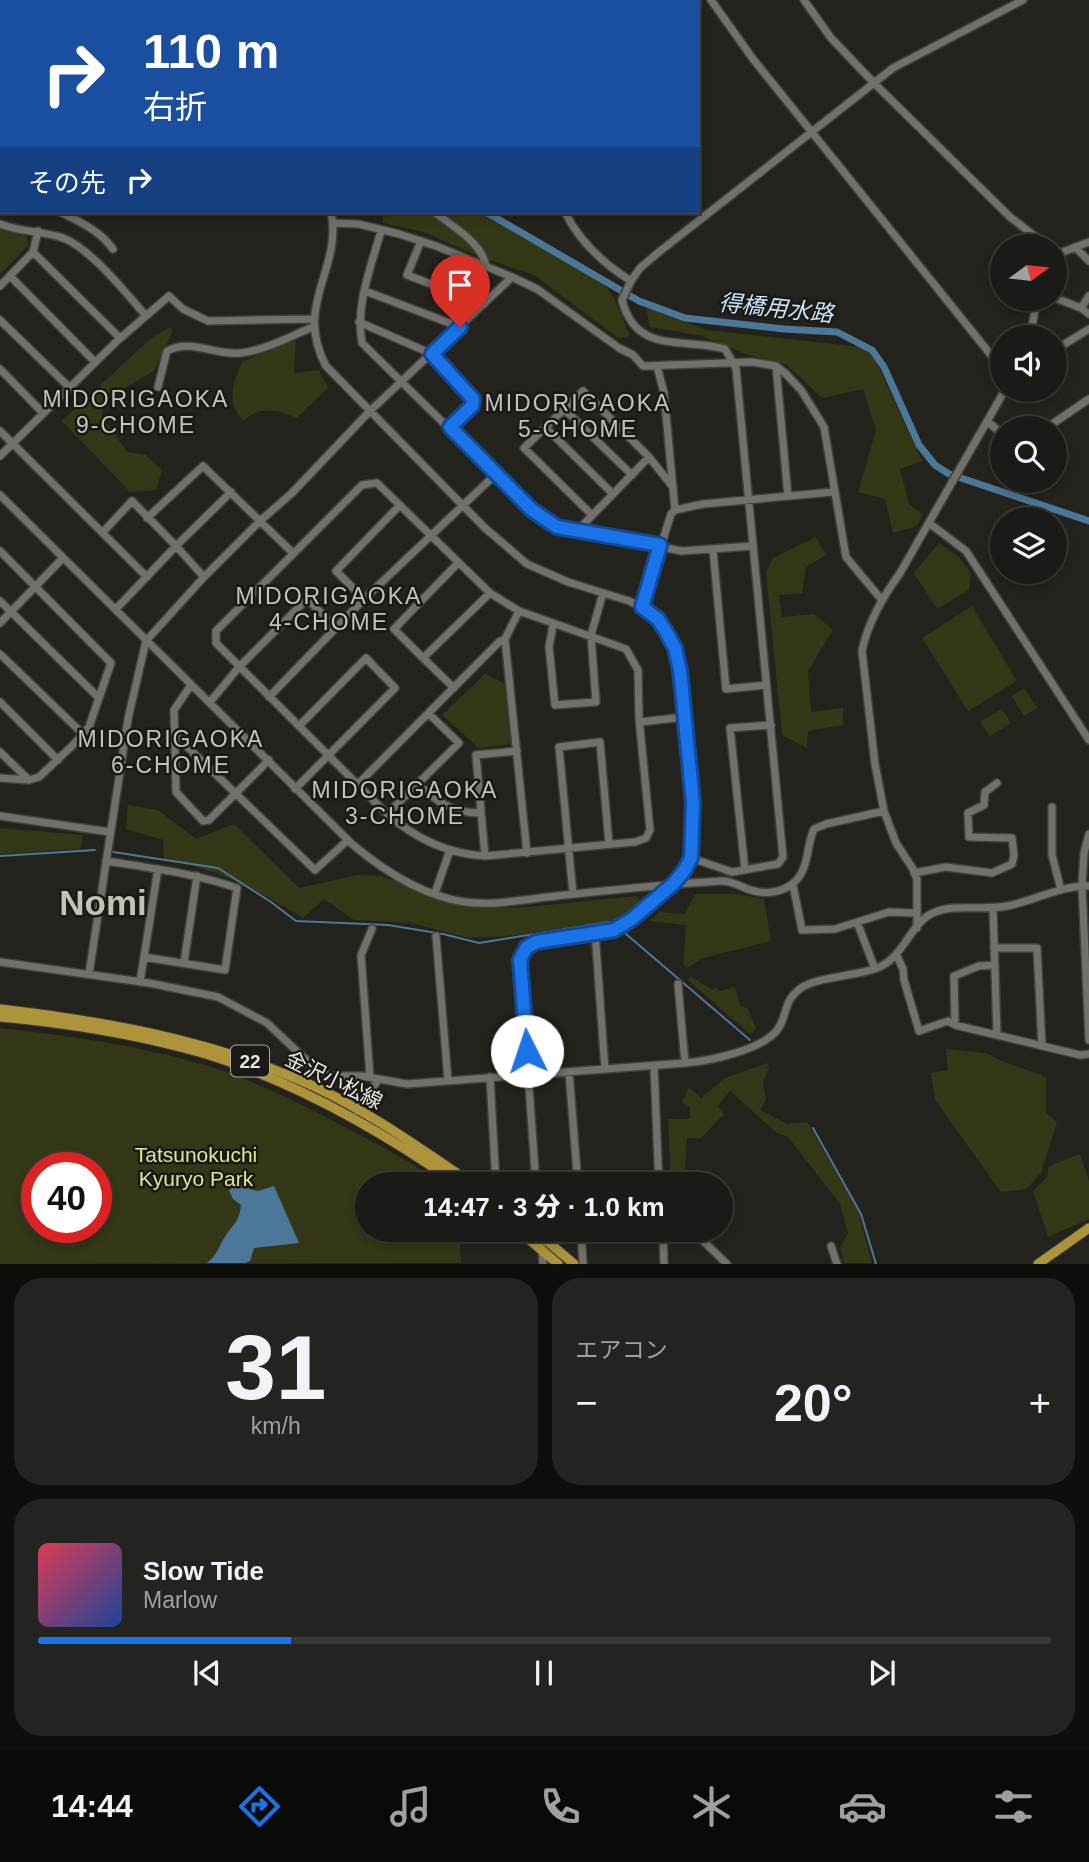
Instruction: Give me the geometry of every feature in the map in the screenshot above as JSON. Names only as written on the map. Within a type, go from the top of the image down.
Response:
[{"type":"main road","name":"金沢小松線","points":[[0,1009],[120,1025],[200,1045],[296,1079],[383,1123],[455,1172]]},
{"type":"main road","name":"金沢小松線","points":[[0,1017],[108,1032],[199,1052],[248,1069],[352,1118],[389,1138],[440,1172]]},
{"type":"main road","points":[[1038,1264],[1089,1228]]},
{"type":"main road","points":[[531,1242],[558,1264]]},
{"type":"main road","points":[[549,1242],[574,1264]]},
{"type":"street","points":[[711,0],[753,59],[990,354]]},
{"type":"street","points":[[804,0],[831,38],[873,83],[1010,217],[1032,234]]},
{"type":"street","points":[[691,858],[732,872],[778,864],[783,857],[738,386],[733,362],[725,349],[646,337],[632,323],[622,300],[629,285],[649,260],[873,83],[908,59],[1023,0]]},
{"type":"street","points":[[64,214],[92,228],[105,238],[113,249]]},
{"type":"street","points":[[331,214],[332,246],[313,323],[319,353],[326,366],[463,506],[527,564],[568,582],[642,607],[658,619],[675,648],[693,803],[691,858],[673,884],[632,919],[614,930],[536,942],[526,948],[520,960],[535,1172]]},
{"type":"street","points":[[437,214],[471,241],[485,258],[486,267]]},
{"type":"street","points":[[566,214],[576,232],[607,266],[629,285]]},
{"type":"street","points":[[333,223],[359,224],[421,241],[537,289],[619,348],[633,355],[643,366],[733,362],[776,366],[802,390],[824,427],[846,557],[881,599]]},
{"type":"street","points":[[0,224],[67,240],[114,279],[146,316]]},
{"type":"street","points":[[0,286],[33,252],[38,231]]},
{"type":"street","points":[[381,231],[359,321],[362,342],[546,521],[557,527],[682,551],[753,546]]},
{"type":"street","points":[[421,241],[407,275],[484,304]]},
{"type":"street","points":[[1068,250],[1089,242]]},
{"type":"street","points":[[1075,247],[1089,261]]},
{"type":"street","points":[[33,252],[120,338]]},
{"type":"street","points":[[11,277],[95,362]]},
{"type":"street","points":[[89,974],[131,708],[146,641],[204,577],[292,492],[369,412],[512,278]]},
{"type":"street","points":[[365,291],[460,327]]},
{"type":"street","points":[[0,456],[120,338],[169,296],[183,309],[208,321],[313,323]]},
{"type":"street","points":[[1081,308],[1089,296]]},
{"type":"street","points":[[1068,303],[1089,314]]},
{"type":"street","points":[[0,320],[69,387]]},
{"type":"street","points":[[359,321],[432,354],[473,399],[472,406],[450,427]]},
{"type":"street","points":[[158,387],[167,351],[178,345],[240,353],[266,346],[313,323]]},
{"type":"street","points":[[1067,343],[1089,330]]},
{"type":"street","points":[[657,366],[664,393],[675,510]]},
{"type":"street","points":[[776,366],[788,496]]},
{"type":"street","points":[[0,369],[43,413]]},
{"type":"street","points":[[592,515],[524,448],[583,391],[649,457],[673,487]]},
{"type":"street","points":[[1064,416],[1089,399]]},
{"type":"street","points":[[917,928],[919,891],[914,873],[895,843],[884,811],[875,764],[862,659],[864,639],[881,599],[900,573],[997,402]]},
{"type":"street","points":[[564,409],[632,475]]},
{"type":"street","points":[[545,428],[613,494]]},
{"type":"street","points":[[0,431],[147,577]]},
{"type":"street","points":[[577,531],[649,457]]},
{"type":"street","points":[[147,518],[203,466],[293,553]]},
{"type":"street","points":[[269,696],[364,598],[496,474]]},
{"type":"street","points":[[377,483],[400,505],[490,593],[519,611],[626,649],[638,670],[650,830],[646,838],[639,842],[485,856],[450,850],[406,831],[215,643],[216,631],[362,485],[377,483]]},
{"type":"street","points":[[116,609],[231,492]]},
{"type":"street","points":[[642,607],[660,545],[671,514],[675,510],[833,492]]},
{"type":"street","points":[[0,495],[348,840],[380,867],[408,883],[435,893],[465,902],[504,901],[673,884],[731,881],[750,890],[767,892],[793,885],[800,877],[814,829],[884,811]]},
{"type":"street","points":[[103,532],[132,501],[204,577]]},
{"type":"street","points":[[364,598],[336,571],[400,505]]},
{"type":"street","points":[[929,523],[966,551],[1089,740]]},
{"type":"street","points":[[713,550],[726,689],[766,685]]},
{"type":"street","points":[[0,551],[111,663],[89,727],[58,760],[39,777],[29,780],[0,778]]},
{"type":"street","points":[[0,623],[63,558]]},
{"type":"street","points":[[454,688],[394,629],[458,563]]},
{"type":"street","points":[[424,658],[490,593]]},
{"type":"street","points":[[553,625],[549,647],[555,705],[596,702],[591,635],[603,593]]},
{"type":"street","points":[[210,702],[239,667],[307,599],[337,628]]},
{"type":"street","points":[[0,601],[99,698]]},
{"type":"street","points":[[519,611],[505,639],[527,853]]},
{"type":"street","points":[[358,783],[505,639]]},
{"type":"street","points":[[0,654],[83,734]]},
{"type":"street","points":[[295,789],[395,688],[366,658],[299,726]]},
{"type":"street","points":[[191,685],[174,709],[176,792],[203,821],[209,820],[269,760]]},
{"type":"street","points":[[0,702],[58,760]]},
{"type":"street","points":[[387,814],[459,743],[429,714]]},
{"type":"street","points":[[640,722],[685,717]]},
{"type":"street","points":[[745,870],[730,728],[771,725]]},
{"type":"street","points":[[176,736],[315,870],[348,840]]},
{"type":"street","points":[[573,894],[559,747],[600,742],[610,844]]},
{"type":"street","points":[[485,856],[476,755],[517,751]]},
{"type":"street","points":[[0,752],[29,780]]},
{"type":"street","points":[[416,783],[439,803],[464,813],[481,813]]},
{"type":"street","points":[[914,873],[946,866],[992,873],[1012,864],[1012,838],[969,837],[968,813],[984,805],[985,792],[997,783]]},
{"type":"street","points":[[1052,807],[1052,855],[1061,890]]},
{"type":"street","points":[[0,816],[110,832]]},
{"type":"street","points":[[1089,834],[1084,853],[1089,1040]]},
{"type":"street","points":[[435,893],[450,850]]},
{"type":"street","points":[[106,861],[197,876],[237,888],[225,971],[144,957]]},
{"type":"street","points":[[141,982],[158,869]]},
{"type":"street","points":[[184,963],[197,876]]},
{"type":"street","points":[[793,885],[802,930],[835,929],[889,912],[916,912]]},
{"type":"street","points":[[0,961],[141,982],[218,997],[267,1023],[318,1070],[331,1076],[374,1078],[407,1084],[654,1066],[724,1056],[774,1033],[780,1026],[787,1003],[803,986],[875,969],[897,956],[931,914],[939,911],[1008,906],[1061,890],[1086,886]]},
{"type":"street","points":[[993,908],[997,1035]]},
{"type":"street","points":[[857,922],[875,969]]},
{"type":"street","points":[[352,1118],[374,1078],[360,955],[372,929]]},
{"type":"street","points":[[595,932],[605,1069]]},
{"type":"street","points":[[436,936],[448,1080]]},
{"type":"street","points":[[994,948],[1038,948],[1042,1046]]},
{"type":"street","points":[[897,956],[919,1031],[948,1021],[955,1025],[1080,1055],[1089,1054]]},
{"type":"street","points":[[955,1025],[954,976],[979,966],[995,965]]},
{"type":"street","points":[[678,984],[685,1063]]},
{"type":"street","points":[[654,1066],[659,1172]]},
{"type":"street","points":[[569,1072],[577,1172]]},
{"type":"street","points":[[490,1077],[495,1172]]},
{"type":"street","points":[[540,1242],[543,1264]]},
{"type":"street","points":[[582,1242],[583,1264]]},
{"type":"street","points":[[663,1242],[664,1264]]},
{"type":"street","points":[[704,1242],[727,1264]]},
{"type":"street","points":[[831,1246],[837,1264]]},
{"type":"green space","points":[[383,214],[485,214],[602,281],[614,298],[630,336],[618,338],[534,275],[472,254],[427,233],[383,223]]},
{"type":"green space","points":[[0,228],[26,235],[28,245],[0,275]]},
{"type":"green space","points":[[646,307],[707,330],[870,348],[922,461],[900,469],[909,504],[923,515],[917,526],[893,533],[885,499],[858,492],[876,430],[863,389],[822,398],[786,364],[748,355],[702,336],[650,327]]},
{"type":"green space","points":[[170,327],[173,331],[154,371],[105,399],[102,416],[127,452],[146,455],[162,470],[156,490],[130,492],[62,421],[151,338]]},
{"type":"green space","points":[[296,340],[294,373],[319,370],[328,388],[297,418],[268,410],[243,421],[233,399],[234,385],[242,362]]},
{"type":"green space","points":[[816,537],[826,555],[806,567],[802,593],[779,595],[782,617],[814,614],[833,630],[808,671],[811,712],[843,708],[843,725],[808,731],[807,748],[782,735],[766,572],[773,558]]},
{"type":"green space","points":[[939,543],[959,557],[971,573],[969,590],[937,609],[914,573]]},
{"type":"green space","points":[[972,606],[1017,681],[968,711],[922,638]]},
{"type":"green space","points":[[485,674],[509,686],[511,744],[479,748],[442,715]]},
{"type":"green space","points":[[1024,688],[1037,708],[1024,716],[1012,696]]},
{"type":"green space","points":[[1002,709],[1011,723],[990,736],[980,722]]},
{"type":"green space","points":[[128,805],[158,810],[196,839],[234,824],[299,888],[358,875],[382,876],[464,907],[517,908],[637,896],[642,903],[617,922],[469,938],[411,923],[354,920],[324,899],[303,918],[236,881],[164,859],[163,840],[126,829]]},
{"type":"green space","points":[[0,828],[83,835],[81,849],[0,854]]},
{"type":"green space","points":[[695,894],[738,894],[764,899],[771,941],[702,958],[687,968],[683,964],[686,925],[649,921],[660,912],[685,914]]},
{"type":"green space","points":[[691,976],[712,990],[735,987],[740,1005],[748,1009],[756,1028],[751,1035],[688,980]]},
{"type":"green space","name":"Tatsunokuchi Kyuryo Park","points":[[0,1028],[112,1043],[194,1062],[245,1079],[314,1111],[425,1172],[355,1172],[355,1242],[460,1242],[461,1263],[0,1264]]},
{"type":"green space","points":[[946,1049],[986,1053],[1046,1077],[1046,1113],[1057,1122],[1041,1173],[1026,1189],[1001,1192],[935,1100],[931,1073],[948,1070]]},
{"type":"green space","points":[[768,1063],[769,1068],[763,1082],[766,1100],[760,1110],[787,1124],[807,1122],[858,1210],[872,1263],[844,1263],[840,1248],[848,1233],[840,1204],[788,1137],[777,1133],[730,1091],[717,1106],[724,1114],[701,1138],[687,1138],[685,1172],[670,1172],[668,1119],[690,1119],[690,1107],[682,1102],[689,1087],[701,1098],[725,1078]]},
{"type":"green space","points":[[1080,1154],[1089,1181],[1089,1219],[1048,1237],[1033,1191],[1047,1177],[1049,1166]]},
{"type":"water","points":[[244,1181],[249,1189],[258,1191],[274,1186],[299,1243],[254,1248],[250,1261],[245,1263],[207,1263],[239,1215],[241,1205],[233,1199],[229,1190]]},
{"type":"waterway","name":"得橋用水路","points":[[489,214],[639,301],[685,318],[837,332],[872,350],[884,367],[919,445],[935,465],[949,474],[1089,521]]},
{"type":"waterway","points":[[0,856],[95,850]]},
{"type":"waterway","points":[[113,852],[218,868],[296,921],[388,925],[479,943],[609,922]]},
{"type":"waterway","points":[[626,934],[750,1040]]},
{"type":"waterway","points":[[813,1128],[861,1214],[876,1264]]},
{"type":"district","name":"MIDORIGAOKA 9-CHOME","points":[[136,412]]},
{"type":"district","name":"MIDORIGAOKA 5-CHOME","points":[[578,416]]},
{"type":"district","name":"MIDORIGAOKA 4-CHOME","points":[[329,609]]},
{"type":"district","name":"MIDORIGAOKA 6-CHOME","points":[[171,752]]},
{"type":"district","name":"MIDORIGAOKA 3-CHOME","points":[[405,803]]},
{"type":"district","name":"Nomi","points":[[103,902]]},
{"type":"route","points":[[460,327],[432,354],[473,399],[472,406],[450,427],[546,521],[557,527],[660,545],[642,607],[658,619],[675,648],[680,670],[693,803],[691,858],[673,884],[632,919],[614,930],[536,942],[526,948],[520,960],[527,1051]]}]
